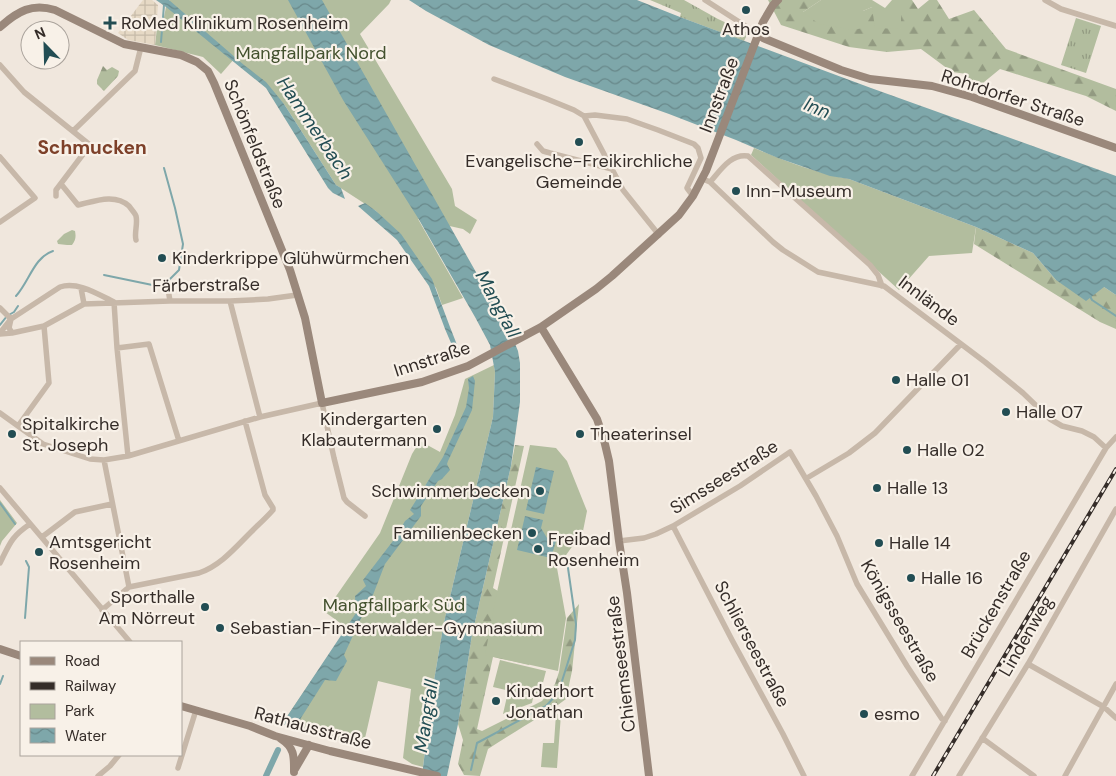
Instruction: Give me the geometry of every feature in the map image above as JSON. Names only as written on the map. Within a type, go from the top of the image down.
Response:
[{"type":"main road","name":"Innstraße","points":[[322,403],[422,382],[468,366],[541,327],[596,289],[659,235],[679,215],[706,180],[717,143],[758,34],[767,14],[778,0]]},
{"type":"main road","points":[[0,26],[16,14],[42,4]]},
{"type":"main road","name":"Schönfeldstraße","points":[[42,4],[124,44],[181,55],[197,62],[208,71],[290,270],[305,318],[322,403]]},
{"type":"main road","name":"Rohrdorfer Straße","points":[[758,34],[763,38],[841,70],[870,78],[932,86],[972,97],[1116,148]]},
{"type":"main road","name":"Chiemseestraße","points":[[541,327],[597,419],[604,440],[609,461],[627,593],[649,776]]},
{"type":"main road","points":[[0,649],[20,656]]},
{"type":"main road","name":"Rathausstraße","points":[[182,706],[250,726],[275,736],[437,776]]},
{"type":"main road","points":[[275,736],[285,742],[293,751],[292,774]]},
{"type":"main road","points":[[292,774],[309,745]]},
{"type":"street","points":[[706,0],[758,34]]},
{"type":"street","points":[[1045,0],[1061,9],[1116,26]]},
{"type":"street","points":[[73,131],[134,71],[141,47]]},
{"type":"street","points":[[0,64],[24,92],[90,145],[56,190],[56,196]]},
{"type":"street","points":[[494,79],[574,110],[584,116],[623,190],[659,235]]},
{"type":"street","points":[[584,116],[595,115],[627,119],[694,144],[698,148],[701,158],[687,188],[693,196]]},
{"type":"street","points":[[538,144],[543,151],[612,169]]},
{"type":"street","points":[[706,180],[731,159],[737,156],[748,156],[870,265],[878,275],[882,286]]},
{"type":"street","points":[[0,157],[35,198],[0,222]]},
{"type":"street","name":"Innlände","points":[[706,180],[783,250],[818,272],[882,286],[986,362],[1050,420],[1062,426],[1082,431],[1094,437],[1106,448]]},
{"type":"street","points":[[61,184],[78,204],[110,199],[125,203],[131,208],[136,217],[136,240]]},
{"type":"street","name":"Färberstraße","points":[[0,334],[9,316],[60,287],[81,288],[114,302]]},
{"type":"street","points":[[81,288],[84,304]]},
{"type":"street","points":[[168,289],[170,301]]},
{"type":"street","name":"Färberstraße","points":[[0,334],[44,326],[84,304],[230,301],[298,295]]},
{"type":"street","points":[[230,301],[260,417]]},
{"type":"street","points":[[114,302],[128,456]]},
{"type":"street","points":[[0,308],[9,316],[9,328],[12,333]]},
{"type":"street","points":[[18,426],[49,383],[44,326]]},
{"type":"street","points":[[117,348],[149,344],[178,441]]},
{"type":"street","points":[[807,478],[849,453],[870,437],[961,344]]},
{"type":"street","points":[[322,403],[343,494],[347,502],[365,516]]},
{"type":"street","name":"Innstraße","points":[[0,414],[44,444],[90,459],[104,460],[128,456],[245,420],[322,403]]},
{"type":"street","points":[[102,610],[129,587],[209,570],[234,550],[273,510],[266,495],[245,420]]},
{"type":"street","points":[[1106,448],[1116,437]]},
{"type":"street","name":"Brückenstraße","points":[[912,776],[1106,448]]},
{"type":"street","name":"Simsseestraße","points":[[619,541],[644,538],[673,526],[740,486],[790,452],[807,478]]},
{"type":"street","points":[[104,460],[129,587]]},
{"type":"street","name":"Königsseestraße","points":[[807,478],[837,536],[857,584],[907,666],[945,721]]},
{"type":"street","points":[[0,488],[129,641]]},
{"type":"street","points":[[42,538],[75,512],[112,504]]},
{"type":"street","name":"Lindenweg","points":[[959,776],[1028,664],[1116,509]]},
{"type":"street","points":[[0,563],[14,537],[30,524]]},
{"type":"street","name":"Schlierseestraße","points":[[673,526],[804,776]]},
{"type":"street","points":[[1028,664],[1104,707],[1116,718]]},
{"type":"street","points":[[1065,776],[1116,684]]},
{"type":"street","points":[[182,755],[196,710]]},
{"type":"street","points":[[982,738],[1034,776]]},
{"type":"street","points":[[98,776],[118,756]]},
{"type":"street","points":[[178,768],[182,756]]},
{"type":"green space","name":"Mangfallpark Nord","points":[[169,0],[391,0],[360,34],[452,189],[455,206],[477,220],[470,234],[463,229],[418,219],[463,298],[442,305],[436,288],[376,211],[336,185],[284,104],[235,58],[221,74],[203,57],[155,45],[157,28],[162,27]]},
{"type":"green space","points":[[650,0],[684,0],[748,33],[744,41],[680,17],[681,13]]},
{"type":"green space","points":[[768,0],[821,0],[803,12],[863,11],[872,7],[901,29],[901,0],[912,0],[918,9],[929,0],[937,0],[949,19],[974,10],[1006,49],[1116,89],[1116,111],[1086,96],[1000,69],[978,87],[968,85],[967,74],[952,72],[921,49],[887,52],[849,47],[781,25]]},
{"type":"green space","points":[[821,0],[872,0],[885,8],[892,0],[901,0],[901,29],[875,28],[872,7],[863,11],[863,28],[853,30],[819,24],[803,12]]},
{"type":"green space","points":[[1076,18],[1101,26],[1086,73],[1061,65]]},
{"type":"green space","points":[[103,66],[107,70],[112,67],[119,71],[118,76],[104,91],[97,84]]},
{"type":"green space","points":[[754,148],[801,166],[849,179],[976,227],[972,253],[929,256],[899,290],[751,155]]},
{"type":"green space","points":[[976,227],[1033,253],[1056,280],[1104,287],[1116,295],[1116,329],[1100,322],[974,244]]},
{"type":"green space","points":[[72,230],[75,231],[76,236],[72,245],[58,244],[57,241],[64,234]]},
{"type":"green space","name":"Mangfallpark Süd","points":[[494,365],[493,417],[444,622],[432,692],[423,767],[412,764],[403,758],[411,689],[378,681],[363,747],[282,724],[347,628],[325,612],[380,533],[412,454],[420,441],[440,452],[455,415],[465,379]]},
{"type":"green space","points":[[515,445],[524,446],[493,588],[503,594],[540,641],[529,665],[493,657],[477,729],[482,731],[542,701],[555,684],[559,672],[567,618],[579,604],[572,671],[566,699],[488,749],[480,776],[464,775],[458,764],[463,740],[458,724],[472,635]]},
{"type":"green space","name":"Freibad Rosenheim","points":[[530,445],[556,448],[567,461],[587,511],[583,531],[557,568],[566,618],[558,671],[485,655]]},
{"type":"green space","points":[[0,500],[17,523],[0,546]]},
{"type":"green space","points":[[500,660],[546,671],[539,698],[493,687]]},
{"type":"green space","points":[[508,692],[533,698],[532,703],[503,714]]},
{"type":"green space","points":[[556,714],[561,714],[557,768],[541,767],[543,743],[554,743]]},
{"type":"shaded area","points":[[143,0],[152,0],[158,5],[155,45],[128,40],[118,33]]},
{"type":"water","points":[[156,0],[169,0],[266,82],[284,104],[336,185],[341,188],[345,199],[328,188],[266,88]]},
{"type":"water","points":[[288,0],[322,0],[511,334],[518,351],[520,363],[520,402],[511,466],[472,635],[458,724],[447,776],[422,776],[432,692],[444,622],[493,417],[495,372],[490,345],[418,218],[343,100]]},
{"type":"water","name":"Inn","points":[[409,0],[637,0],[871,88],[1116,176],[1116,295],[1104,287],[1086,301],[1056,280],[1033,253],[976,227],[849,179],[830,176],[778,158],[669,114],[565,77],[489,45]]},
{"type":"water","points":[[365,203],[401,234],[432,279],[461,355],[457,357],[429,286],[397,240],[358,206]]},
{"type":"water","points":[[473,376],[475,381],[472,410],[448,461],[447,464],[450,470],[438,481],[421,506],[421,516],[385,564],[371,600],[365,599],[363,614],[344,655],[347,661],[336,681],[325,680],[294,729],[282,724],[356,613],[355,596],[366,586],[363,580],[396,537],[405,521],[414,514],[410,510],[443,457],[466,407],[469,388],[468,379]]},
{"type":"water","name":"Schwimmerbecken","points":[[536,467],[554,471],[544,514],[526,510]]},
{"type":"water","name":"Familienbecken","points":[[525,516],[543,520],[541,528],[547,538],[556,541],[551,558],[517,550]]},
{"type":"waterway","points":[[161,42],[164,5]]},
{"type":"waterway","points":[[104,275],[162,287],[179,270],[183,244],[164,168]]},
{"type":"waterway","points":[[16,296],[36,264],[46,254],[53,251]]},
{"type":"waterway","points":[[1090,296],[1092,300],[1116,316]]},
{"type":"waterway","points":[[0,325],[18,306]]},
{"type":"waterway","points":[[0,503],[15,524]]},
{"type":"waterway","points":[[25,618],[29,567],[26,561]]},
{"type":"waterway","points":[[471,770],[477,743],[546,706],[557,694],[575,640],[576,624],[568,568]]},
{"type":"waterway","points":[[0,684],[3,676]]},
{"type":"waterway","name":"Hammerbach","points":[[266,776],[278,750]]},
{"type":"railway","points":[[933,776],[1116,469]]},
{"type":"place","name":"Athos","points":[[746,10]]},
{"type":"place","name":"RoMed Klinikum Rosenheim","points":[[110,23]]},
{"type":"place","name":"Evangelische-Freikirchliche Gemeinde","points":[[579,142]]},
{"type":"place","name":"Inn-Museum","points":[[736,191]]},
{"type":"place","name":"Kinderkrippe Glühwürmchen","points":[[162,258]]},
{"type":"place","name":"Halle 01","points":[[896,380]]},
{"type":"place","name":"Halle 07","points":[[1006,412]]},
{"type":"place","name":"Kindergarten Klabautermann","points":[[437,429]]},
{"type":"place","name":"Spitalkirche St. Joseph","points":[[12,434]]},
{"type":"place","name":"Theaterinsel","points":[[580,434]]},
{"type":"place","name":"Halle 02","points":[[907,450]]},
{"type":"place","name":"Halle 13","points":[[877,488]]},
{"type":"place","name":"Schwimmerbecken","points":[[540,491]]},
{"type":"place","name":"Familienbecken","points":[[532,533]]},
{"type":"place","name":"Halle 14","points":[[879,543]]},
{"type":"place","name":"Freibad Rosenheim","points":[[538,549]]},
{"type":"place","name":"Amtsgericht Rosenheim","points":[[39,552]]},
{"type":"place","name":"Halle 16","points":[[911,578]]},
{"type":"place","name":"Sporthalle Am Nörreut","points":[[205,607]]},
{"type":"place","name":"Sebastian-Finsterwalder-Gymnasium","points":[[220,628]]},
{"type":"place","name":"Kinderhort Jonathan","points":[[496,701]]},
{"type":"place","name":"esmo","points":[[864,714]]},
{"type":"district","name":"Schmucken","points":[[92,147]]},
{"type":"water label","name":"Mangfall","points":[[498,304]]},
{"type":"water label","name":"Mangfall","points":[[426,716]]}]
